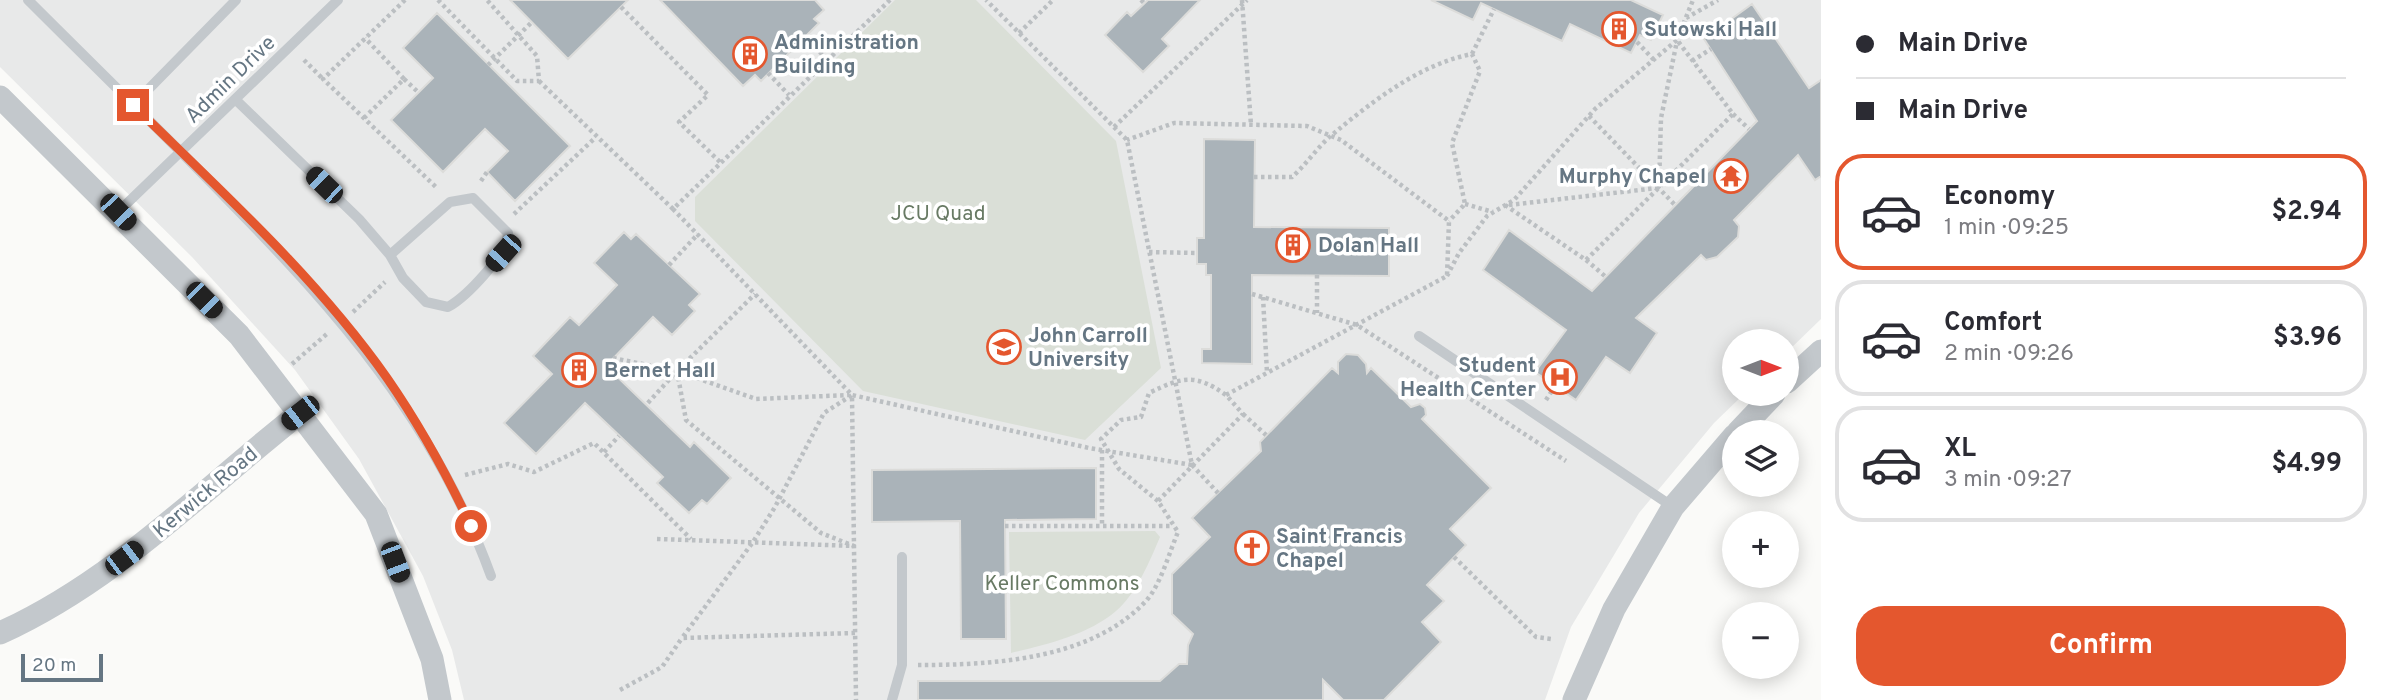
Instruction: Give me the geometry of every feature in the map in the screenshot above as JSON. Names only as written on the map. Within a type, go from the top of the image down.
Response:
[{"type":"street","points":[[0,97],[239,335],[376,514],[432,659],[440,700]]},
{"type":"street","points":[[1799,371],[1821,351]]},
{"type":"street","points":[[1749,420],[1763,406]]},
{"type":"street","name":"Kerwick Road","points":[[0,633],[80,591],[166,527],[300,413]]},
{"type":"street","points":[[1574,700],[1614,609],[1674,507],[1722,450]]},
{"type":"lane","points":[[28,0],[182,152],[327,304],[387,378],[449,479],[491,576]]},
{"type":"lane","points":[[133,105],[236,0]]},
{"type":"lane","name":"Admin Drive","points":[[118,212],[338,0]]},
{"type":"lane","points":[[236,100],[359,219],[390,255],[403,278],[426,302],[448,307],[458,301],[503,253],[508,233],[473,198],[450,202],[390,255]]},
{"type":"lane","points":[[1419,336],[1674,507]]},
{"type":"lane","points":[[892,700],[902,665],[902,557]]},
{"type":"path","points":[[323,79],[405,0]]},
{"type":"path","points":[[438,0],[517,81],[539,81]]},
{"type":"path","points":[[487,0],[537,56],[539,81],[595,138],[698,234],[852,395],[856,700]]},
{"type":"path","points":[[673,209],[890,0]]},
{"type":"path","points":[[986,0],[1127,140],[1192,465],[1218,493]]},
{"type":"path","points":[[1019,33],[1053,0]]},
{"type":"path","points":[[1659,187],[1661,118],[1677,40],[1693,0]]},
{"type":"path","points":[[1685,18],[1718,0]]},
{"type":"path","points":[[1114,128],[1244,1]]},
{"type":"path","points":[[1244,1],[1251,125]]},
{"type":"path","points":[[621,7],[708,95],[679,122],[721,163]]},
{"type":"path","points":[[1472,54],[1494,9]]},
{"type":"path","points":[[488,65],[532,22]]},
{"type":"path","points":[[806,36],[827,60]]},
{"type":"path","points":[[365,38],[418,92]]},
{"type":"path","points":[[1226,395],[1447,276],[1459,253],[1493,212],[1514,200],[1589,116],[1677,40]]},
{"type":"path","points":[[1677,40],[1732,114],[1749,128]]},
{"type":"path","points":[[1637,42],[1654,60]]},
{"type":"path","points":[[290,47],[450,202]]},
{"type":"path","points":[[1692,61],[1711,49]]},
{"type":"path","points":[[1254,177],[1292,177],[1331,135],[1407,80],[1449,59],[1472,54]]},
{"type":"path","points":[[1465,204],[1452,143],[1480,71],[1472,54]]},
{"type":"path","points":[[768,73],[789,95]]},
{"type":"path","points":[[364,118],[404,79]]},
{"type":"path","points":[[1586,260],[1732,114]]},
{"type":"path","points":[[1589,116],[1675,205]]},
{"type":"path","points":[[1127,140],[1174,123],[1307,126],[1341,140],[1449,221]]},
{"type":"path","points":[[501,225],[595,138]]},
{"type":"path","points":[[1505,205],[1659,187]]},
{"type":"path","points":[[1465,204],[1493,212]]},
{"type":"path","points":[[1447,276],[1449,221],[1465,204]]},
{"type":"path","points":[[1505,205],[1586,260],[1606,277]]},
{"type":"path","points":[[669,265],[698,234]]},
{"type":"path","points":[[1149,252],[1197,253]]},
{"type":"path","points":[[1317,275],[1317,313]]},
{"type":"path","points":[[646,405],[755,294]]},
{"type":"path","points":[[1252,294],[1357,324],[1574,467]]},
{"type":"path","points":[[1263,298],[1267,373]]},
{"type":"path","points":[[613,358],[677,371],[756,399],[852,395],[1105,451],[1192,465]]},
{"type":"path","points":[[677,371],[686,420],[821,533],[854,546]]},
{"type":"path","points":[[902,665],[1009,662],[1083,641],[1126,618],[1148,599],[1178,532],[1158,501],[1119,469],[1105,451],[1101,439],[1121,420],[1141,417],[1149,393],[1175,381],[1206,381],[1226,395],[1266,435]]},
{"type":"path","points":[[620,690],[662,667],[753,542],[824,413],[852,395]]},
{"type":"path","points":[[1158,501],[1243,414]]},
{"type":"path","points":[[604,453],[619,436]]},
{"type":"path","points":[[449,479],[508,464],[534,472],[594,443],[691,540]]},
{"type":"path","points":[[1102,526],[1105,451]]},
{"type":"path","points":[[1006,526],[1174,526]]},
{"type":"path","points":[[657,539],[854,546]]},
{"type":"path","points":[[1454,557],[1536,637],[1551,639]]},
{"type":"path","points":[[682,638],[855,633]]},
{"type":"shaded area","name":"John Carroll University","points":[[0,0],[1821,0],[1821,319],[1799,340],[1799,329],[1722,329],[1722,406],[1732,406],[1714,423],[1639,513],[1571,627],[1545,700],[464,700],[452,650],[423,576],[359,459],[295,370],[192,257],[0,67]]},
{"type":"green space","name":"JCU Quad","points":[[895,0],[976,0],[1116,141],[1161,368],[1085,440],[863,391],[695,221],[695,197]]},
{"type":"green space","name":"Keller Commons","points":[[1155,531],[1160,537],[1147,566],[1130,596],[1116,611],[1079,633],[1011,653],[1009,532]]},
{"type":"building","points":[[510,0],[628,0],[568,59]]},
{"type":"building","name":"Administration Building","points":[[660,0],[815,0],[824,10],[814,19],[819,23],[761,81],[755,75],[743,86]]},
{"type":"building","points":[[1148,0],[1200,0],[1162,39],[1169,46],[1143,72],[1105,35],[1127,12],[1131,16]]},
{"type":"building","name":"Sutowski Hall","points":[[1431,0],[1631,0],[1663,15],[1651,40],[1640,35],[1631,53],[1570,24],[1562,41],[1481,3],[1473,20]]},
{"type":"building","points":[[1752,4],[1809,88],[1821,80],[1821,176],[1815,180],[1798,155],[1734,220],[1739,226],[1738,237],[1717,257],[1706,260],[1701,255],[1636,318],[1657,333],[1630,373],[1606,357],[1576,400],[1535,372],[1566,330],[1483,270],[1509,230],[1592,291],[1757,121],[1704,39]]},
{"type":"building","points":[[437,13],[570,146],[515,201],[487,172],[508,151],[485,129],[443,172],[391,120],[433,78],[403,48]]},
{"type":"building","name":"Dolan Hall","points":[[1204,139],[1255,140],[1254,227],[1389,228],[1389,276],[1252,275],[1252,364],[1202,363],[1202,349],[1211,349],[1211,275],[1206,275],[1206,264],[1197,264],[1197,238],[1204,238]]},
{"type":"building","name":"Bernet Hall","points":[[624,232],[631,239],[636,234],[700,294],[689,305],[695,311],[672,335],[653,317],[606,366],[690,447],[694,442],[731,478],[707,504],[702,500],[689,513],[657,483],[663,477],[585,403],[536,454],[504,423],[552,374],[533,356],[570,317],[579,325],[617,285],[594,263]]},
{"type":"building","points":[[1346,354],[1358,355],[1366,364],[1367,373],[1371,368],[1411,407],[1420,404],[1425,408],[1426,415],[1422,419],[1491,488],[1450,529],[1466,545],[1427,585],[1444,601],[1422,622],[1441,642],[1384,700],[1343,700],[1323,680],[1323,700],[918,700],[918,681],[1160,681],[1179,664],[1187,664],[1188,645],[1193,634],[1172,614],[1172,574],[1210,537],[1192,518],[1261,451],[1260,442],[1332,368],[1338,373],[1338,362]]},
{"type":"building","points":[[1096,468],[1096,519],[1005,520],[1006,639],[961,639],[960,521],[872,522],[872,470]]},
{"type":"place","name":"Sutowski Hall","points":[[1619,29]]},
{"type":"place","name":"Administration Building","points":[[750,54]]},
{"type":"place","name":"Murphy Chapel","points":[[1731,176]]},
{"type":"place","name":"Dolan Hall","points":[[1293,245]]},
{"type":"place","name":"John Carroll University","points":[[1004,347]]},
{"type":"place","name":"Bernet Hall","points":[[579,370]]},
{"type":"place","name":"Student Health Center","points":[[1560,377]]},
{"type":"place","name":"Saint Francis Chapel","points":[[1252,548]]},
{"type":"route","points":[[133,105],[313,286],[387,378],[449,479],[471,526]]}]
